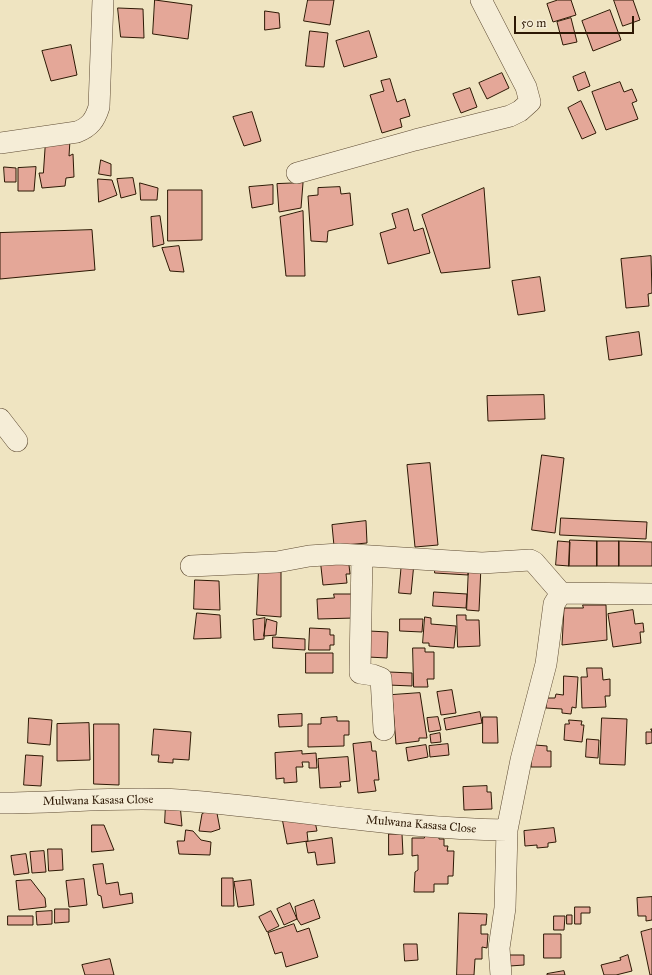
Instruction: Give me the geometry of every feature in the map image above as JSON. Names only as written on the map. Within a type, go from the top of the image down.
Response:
[{"type":"street","points":[[0,143],[77,132],[87,128],[95,119],[99,106],[103,0]]},
{"type":"street","points":[[297,173],[415,140],[510,116],[520,111],[530,102],[526,87],[481,0]]},
{"type":"street","points":[[0,419],[17,441]]},
{"type":"street","points":[[192,566],[277,562],[327,554],[482,563],[530,560],[534,562],[562,593],[652,594]]},
{"type":"street","points":[[362,556],[360,674],[373,675],[381,678],[384,730]]},
{"type":"street","points":[[501,975],[499,948],[505,908],[507,830],[522,760],[546,664],[554,604],[562,593]]},
{"type":"street","name":"Mulwana Kasasa Close","points":[[0,803],[177,800],[249,806],[382,823],[464,829],[507,830]]},
{"type":"building","points":[[155,0],[192,5],[188,39],[153,34]]},
{"type":"building","points":[[308,0],[334,0],[330,25],[304,21]]},
{"type":"building","points":[[558,0],[571,0],[576,15],[553,22],[547,4]]},
{"type":"building","points":[[614,0],[633,0],[640,20],[623,26]]},
{"type":"building","points":[[118,8],[143,9],[144,38],[121,37]]},
{"type":"building","points":[[610,10],[621,40],[593,51],[582,21]]},
{"type":"building","points":[[265,11],[279,13],[280,28],[265,30]]},
{"type":"building","points":[[571,18],[577,42],[563,45],[557,22]]},
{"type":"building","points":[[310,31],[328,33],[324,67],[306,66]]},
{"type":"building","points":[[369,31],[377,57],[344,67],[336,41]]},
{"type":"building","points":[[71,45],[77,75],[51,81],[42,51]]},
{"type":"building","points":[[585,72],[590,86],[578,91],[573,77]]},
{"type":"building","points":[[502,73],[509,88],[487,99],[479,83]]},
{"type":"building","points":[[390,79],[397,102],[405,99],[410,116],[400,119],[402,127],[382,133],[370,95],[384,91],[381,81]]},
{"type":"building","points":[[620,82],[624,92],[632,89],[637,101],[632,103],[638,119],[606,130],[592,92]]},
{"type":"building","points":[[470,88],[477,107],[461,113],[453,94]]},
{"type":"building","points":[[581,101],[596,133],[582,139],[568,108]]},
{"type":"building","points":[[252,112],[261,141],[244,146],[233,117]]},
{"type":"building","points":[[46,140],[70,140],[69,156],[73,154],[74,177],[66,178],[65,186],[42,188],[39,173],[43,173]]},
{"type":"building","points":[[101,160],[111,164],[111,176],[99,174]]},
{"type":"building","points":[[4,167],[16,168],[16,182],[5,182]]},
{"type":"building","points":[[36,167],[34,191],[18,191],[18,168]]},
{"type":"building","points":[[133,178],[136,194],[121,198],[117,179]]},
{"type":"building","points":[[98,179],[112,180],[117,195],[99,202]]},
{"type":"building","points":[[140,183],[158,188],[157,200],[141,200]]},
{"type":"building","points":[[303,183],[301,208],[279,212],[277,184]]},
{"type":"building","points":[[273,185],[273,204],[252,208],[249,187]]},
{"type":"building","points":[[340,187],[341,194],[350,193],[353,225],[328,231],[327,242],[311,241],[308,196],[318,195],[318,188]]},
{"type":"building","points":[[484,188],[490,268],[441,273],[422,215]]},
{"type":"building","points":[[168,190],[202,190],[202,240],[168,241]]},
{"type":"building","points":[[408,209],[414,231],[423,228],[430,253],[388,264],[380,233],[396,228],[392,214]]},
{"type":"building","points":[[303,211],[305,276],[286,276],[280,217]]},
{"type":"building","points":[[160,216],[164,244],[153,247],[151,217]]},
{"type":"building","points":[[92,230],[95,270],[0,279],[0,233]]},
{"type":"building","points":[[179,246],[184,272],[170,271],[162,248]]},
{"type":"building","points":[[651,256],[652,293],[648,294],[649,306],[626,308],[621,259]]},
{"type":"building","points":[[540,277],[545,311],[518,315],[512,281]]},
{"type":"building","points":[[639,332],[642,355],[609,360],[606,337]]},
{"type":"building","points":[[544,395],[545,419],[488,421],[487,396]]},
{"type":"building","points":[[542,455],[564,458],[555,533],[532,530]]},
{"type":"building","points":[[430,463],[438,545],[415,547],[407,465]]},
{"type":"building","points":[[561,518],[647,522],[646,539],[560,535]]},
{"type":"building","points":[[366,521],[367,543],[334,546],[332,525]]},
{"type":"building","points":[[570,540],[597,541],[597,566],[569,566]]},
{"type":"building","points":[[558,541],[570,542],[569,566],[556,565]]},
{"type":"building","points":[[597,541],[619,541],[619,566],[597,566]]},
{"type":"building","points":[[619,541],[652,542],[652,566],[619,566]]},
{"type":"building","points":[[348,556],[350,574],[346,574],[347,583],[323,585],[320,558]]},
{"type":"building","points":[[402,562],[414,563],[411,594],[399,593]]},
{"type":"building","points":[[435,563],[468,565],[468,575],[435,573]]},
{"type":"building","points":[[469,565],[481,566],[479,611],[467,610]]},
{"type":"building","points":[[259,568],[281,569],[281,617],[257,615]]},
{"type":"building","points":[[195,580],[219,581],[220,610],[194,609]]},
{"type":"building","points":[[434,592],[467,594],[466,608],[433,606]]},
{"type":"building","points":[[334,594],[353,594],[354,618],[318,619],[317,599],[334,598]]},
{"type":"building","points":[[583,605],[606,605],[607,640],[562,645],[564,608],[583,608]]},
{"type":"building","points":[[633,610],[635,624],[643,623],[644,632],[640,632],[641,643],[613,647],[608,614]]},
{"type":"building","points":[[197,613],[220,615],[221,638],[194,639]]},
{"type":"building","points":[[457,615],[466,615],[466,620],[479,620],[480,646],[458,647]]},
{"type":"building","points":[[425,617],[431,618],[431,624],[456,626],[454,648],[429,646],[429,643],[423,643]]},
{"type":"building","points":[[265,618],[264,639],[254,640],[253,620]]},
{"type":"building","points":[[267,619],[277,622],[276,635],[264,636]]},
{"type":"building","points":[[400,619],[423,619],[422,632],[400,631]]},
{"type":"building","points":[[310,628],[330,629],[330,635],[334,635],[334,645],[330,645],[330,650],[309,650]]},
{"type":"building","points":[[369,631],[388,632],[387,658],[368,657]]},
{"type":"building","points":[[273,637],[305,639],[305,650],[273,648]]},
{"type":"building","points":[[413,648],[425,648],[425,652],[434,652],[434,679],[427,679],[428,687],[414,687]]},
{"type":"building","points":[[306,653],[333,653],[333,673],[306,673]]},
{"type":"building","points":[[587,668],[602,668],[603,680],[610,679],[610,696],[605,696],[606,707],[582,708],[581,677],[587,677]]},
{"type":"building","points":[[389,672],[412,673],[412,686],[388,685]]},
{"type":"building","points":[[564,676],[578,677],[576,708],[572,707],[571,714],[562,713],[562,709],[546,708],[547,698],[555,698],[556,694],[563,695]]},
{"type":"building","points":[[452,690],[456,713],[441,715],[437,692]]},
{"type":"building","points":[[420,693],[427,738],[419,738],[419,741],[396,744],[392,695]]},
{"type":"building","points":[[480,712],[482,723],[446,730],[444,719]]},
{"type":"building","points":[[302,714],[302,726],[279,727],[278,715]]},
{"type":"building","points":[[337,717],[337,721],[349,721],[349,735],[344,735],[344,746],[308,747],[308,724],[321,724],[321,718]]},
{"type":"building","points":[[438,717],[441,730],[429,732],[427,718]]},
{"type":"building","points":[[483,717],[497,717],[498,743],[483,743]]},
{"type":"building","points":[[29,718],[52,720],[50,745],[28,743]]},
{"type":"building","points":[[602,718],[627,719],[625,765],[600,764]]},
{"type":"building","points":[[569,720],[582,721],[581,725],[584,725],[582,742],[564,740],[565,724],[569,724]]},
{"type":"building","points":[[89,723],[90,760],[57,761],[57,724]]},
{"type":"building","points":[[94,724],[119,724],[119,785],[94,784]]},
{"type":"building","points":[[154,729],[191,732],[189,760],[173,759],[173,763],[158,762],[159,755],[152,755]]},
{"type":"building","points":[[646,732],[652,732],[652,743],[646,744]]},
{"type":"building","points":[[440,733],[441,742],[431,743],[430,735]]},
{"type":"building","points":[[587,739],[599,740],[598,758],[586,757]]},
{"type":"building","points":[[371,742],[372,751],[376,751],[379,780],[374,780],[376,791],[358,793],[353,744]]},
{"type":"building","points":[[448,744],[449,755],[430,757],[429,746]]},
{"type":"building","points":[[426,745],[428,757],[408,761],[406,748]]},
{"type":"building","points":[[535,745],[547,746],[547,751],[551,751],[551,767],[531,767],[532,748]]},
{"type":"building","points":[[302,751],[302,754],[316,753],[317,768],[309,768],[309,762],[302,762],[303,767],[296,767],[297,782],[284,783],[284,778],[276,779],[275,753]]},
{"type":"building","points":[[26,755],[43,756],[41,786],[24,785]]},
{"type":"building","points":[[348,757],[350,781],[340,782],[341,787],[320,788],[318,759]]},
{"type":"building","points":[[487,786],[487,792],[491,792],[492,809],[464,810],[463,787]]},
{"type":"building","points":[[166,803],[180,804],[182,826],[165,823]]},
{"type":"building","points":[[216,808],[220,829],[211,832],[199,831],[202,814]]},
{"type":"building","points":[[314,817],[317,831],[307,832],[308,841],[287,844],[282,818]]},
{"type":"building","points":[[92,825],[104,825],[114,850],[92,852]]},
{"type":"building","points":[[554,828],[556,842],[548,843],[548,847],[537,848],[537,845],[525,846],[524,831]]},
{"type":"building","points":[[186,830],[193,831],[201,840],[211,842],[210,855],[179,854],[177,841],[184,841]]},
{"type":"building","points":[[389,834],[402,834],[403,854],[389,855]]},
{"type":"building","points":[[425,834],[439,834],[439,839],[444,839],[444,846],[448,846],[447,851],[454,851],[453,876],[448,876],[448,884],[434,884],[434,892],[414,892],[415,872],[418,870],[418,855],[412,856],[412,838],[424,838]]},
{"type":"building","points":[[332,838],[335,863],[317,865],[315,852],[308,853],[306,842]]},
{"type":"building","points":[[48,849],[62,849],[63,870],[49,871]]},
{"type":"building","points":[[44,851],[46,872],[32,873],[30,852]]},
{"type":"building","points":[[26,854],[29,873],[14,875],[11,856]]},
{"type":"building","points":[[103,864],[106,884],[118,882],[120,895],[132,893],[133,903],[103,908],[101,896],[98,895],[93,865]]},
{"type":"building","points":[[222,878],[233,878],[234,906],[222,906]]},
{"type":"building","points":[[84,879],[87,905],[69,907],[66,881]]},
{"type":"building","points":[[31,880],[45,898],[46,907],[19,910],[16,881]]},
{"type":"building","points":[[251,880],[254,905],[238,907],[234,882]]},
{"type":"building","points":[[652,897],[652,920],[646,921],[646,916],[638,916],[637,898]]},
{"type":"building","points":[[314,900],[320,918],[301,925],[297,919],[295,907]]},
{"type":"building","points":[[290,903],[297,919],[284,925],[277,909]]},
{"type":"building","points":[[575,907],[590,907],[590,913],[581,913],[581,924],[575,924]]},
{"type":"building","points":[[55,909],[69,909],[69,922],[55,923]]},
{"type":"building","points":[[52,911],[52,924],[37,925],[36,912]]},
{"type":"building","points":[[271,911],[279,926],[267,932],[259,917]]},
{"type":"building","points":[[459,913],[487,914],[486,925],[481,925],[481,934],[488,934],[487,948],[482,947],[482,959],[475,959],[474,975],[457,975]]},
{"type":"building","points":[[567,915],[572,915],[572,924],[567,924]]},
{"type":"building","points":[[8,916],[33,916],[33,925],[8,925]]},
{"type":"building","points":[[554,916],[565,916],[564,930],[554,930]]},
{"type":"building","points":[[294,924],[297,932],[309,928],[318,957],[286,967],[282,952],[275,954],[268,933]]},
{"type":"building","points":[[652,929],[652,975],[650,975],[641,932]]},
{"type":"building","points":[[544,934],[561,934],[561,958],[544,958]]},
{"type":"building","points":[[404,944],[417,944],[418,960],[405,961]]},
{"type":"building","points":[[510,955],[524,955],[524,965],[510,966]]},
{"type":"building","points":[[628,955],[632,971],[616,975],[604,975],[601,965],[621,960],[620,958]]},
{"type":"building","points":[[110,959],[114,975],[85,975],[82,965]]},
{"type":"building","points":[[564,971],[565,975],[547,975],[547,974]]}]
